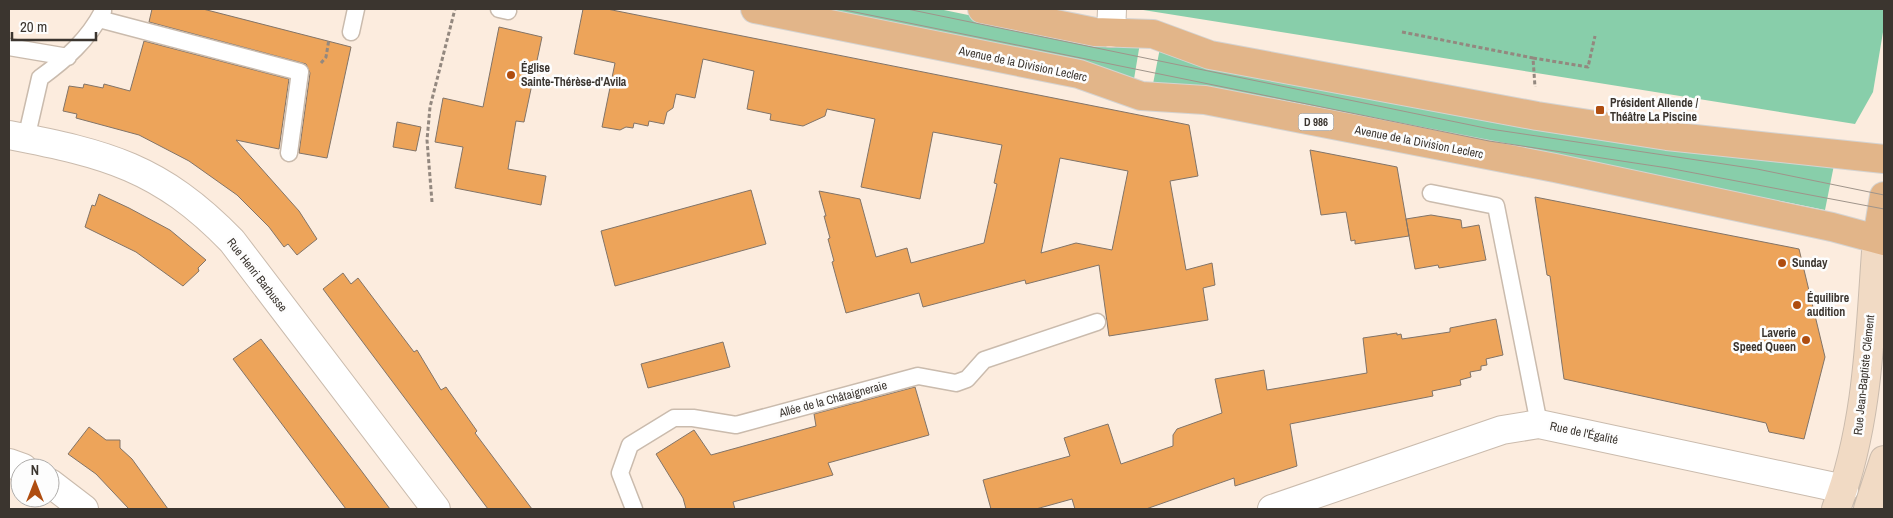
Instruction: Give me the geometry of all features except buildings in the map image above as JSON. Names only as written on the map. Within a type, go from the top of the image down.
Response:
[{"type":"main road","name":"Avenue de la Division Leclerc","points":[[755,9],[1079,74],[1141,96],[1205,100],[1564,170],[1880,240]]},
{"type":"main road","points":[[982,9],[1095,32],[1111,21],[1210,55],[1538,116],[1667,136],[1884,159]]},
{"type":"main road","points":[[1880,240],[1884,196]]},
{"type":"main road","name":"Rue Jean-Baptiste Clément","points":[[1840,499],[1859,431],[1880,240]]},
{"type":"main road","points":[[1868,509],[1884,460]]},
{"type":"street","name":"Rue Henri Barbusse","points":[[18,137],[100,155],[137,169],[177,192],[208,216],[232,241],[436,509]]},
{"type":"street","name":"Rue de l'Égalité","points":[[1272,509],[1502,430],[1539,424],[1840,499]]},
{"type":"street","points":[[60,491],[84,509]]},
{"type":"lane","points":[[351,32],[356,9]]},
{"type":"lane","points":[[18,137],[40,78],[68,57],[102,14],[300,72],[289,153]]},
{"type":"lane","points":[[9,47],[68,57]]},
{"type":"lane","points":[[1431,194],[1496,206],[1539,424]]},
{"type":"lane","name":"Allée de la Châtaigneraie","points":[[634,509],[620,474],[630,446],[674,418],[693,418],[736,425],[918,376],[956,383],[967,379],[984,360],[1097,322]]},
{"type":"path","points":[[432,202],[427,140],[430,106],[455,9]]},
{"type":"path","points":[[300,72],[318,68],[326,56],[330,31]]},
{"type":"path","points":[[1402,32],[1588,67],[1595,36]]},
{"type":"path","points":[[1533,58],[1538,116]]},
{"type":"green space","points":[[800,9],[939,9],[1094,41],[1140,43],[1133,85]]},
{"type":"green space","points":[[1137,9],[1884,9],[1884,26],[1873,92],[1855,124]]},
{"type":"green space","points":[[1160,48],[1834,165],[1825,210],[1630,171],[1152,89]]},
{"type":"tram line","points":[[840,9],[1489,141],[1668,168],[1884,209]]},
{"type":"tram line","points":[[907,9],[1490,129],[1757,169],[1884,195]]},
{"type":"place","name":"Église Sainte-Thérèse-d'Avila","points":[[511,75]]},
{"type":"place","name":"Président Allende / Théâtre La Piscine","points":[[1600,110]]},
{"type":"place","name":"Sunday","points":[[1782,263]]},
{"type":"place","name":"Équilibre audition","points":[[1797,305]]},
{"type":"place","name":"Laverie Speed Queen","points":[[1806,340]]}]
